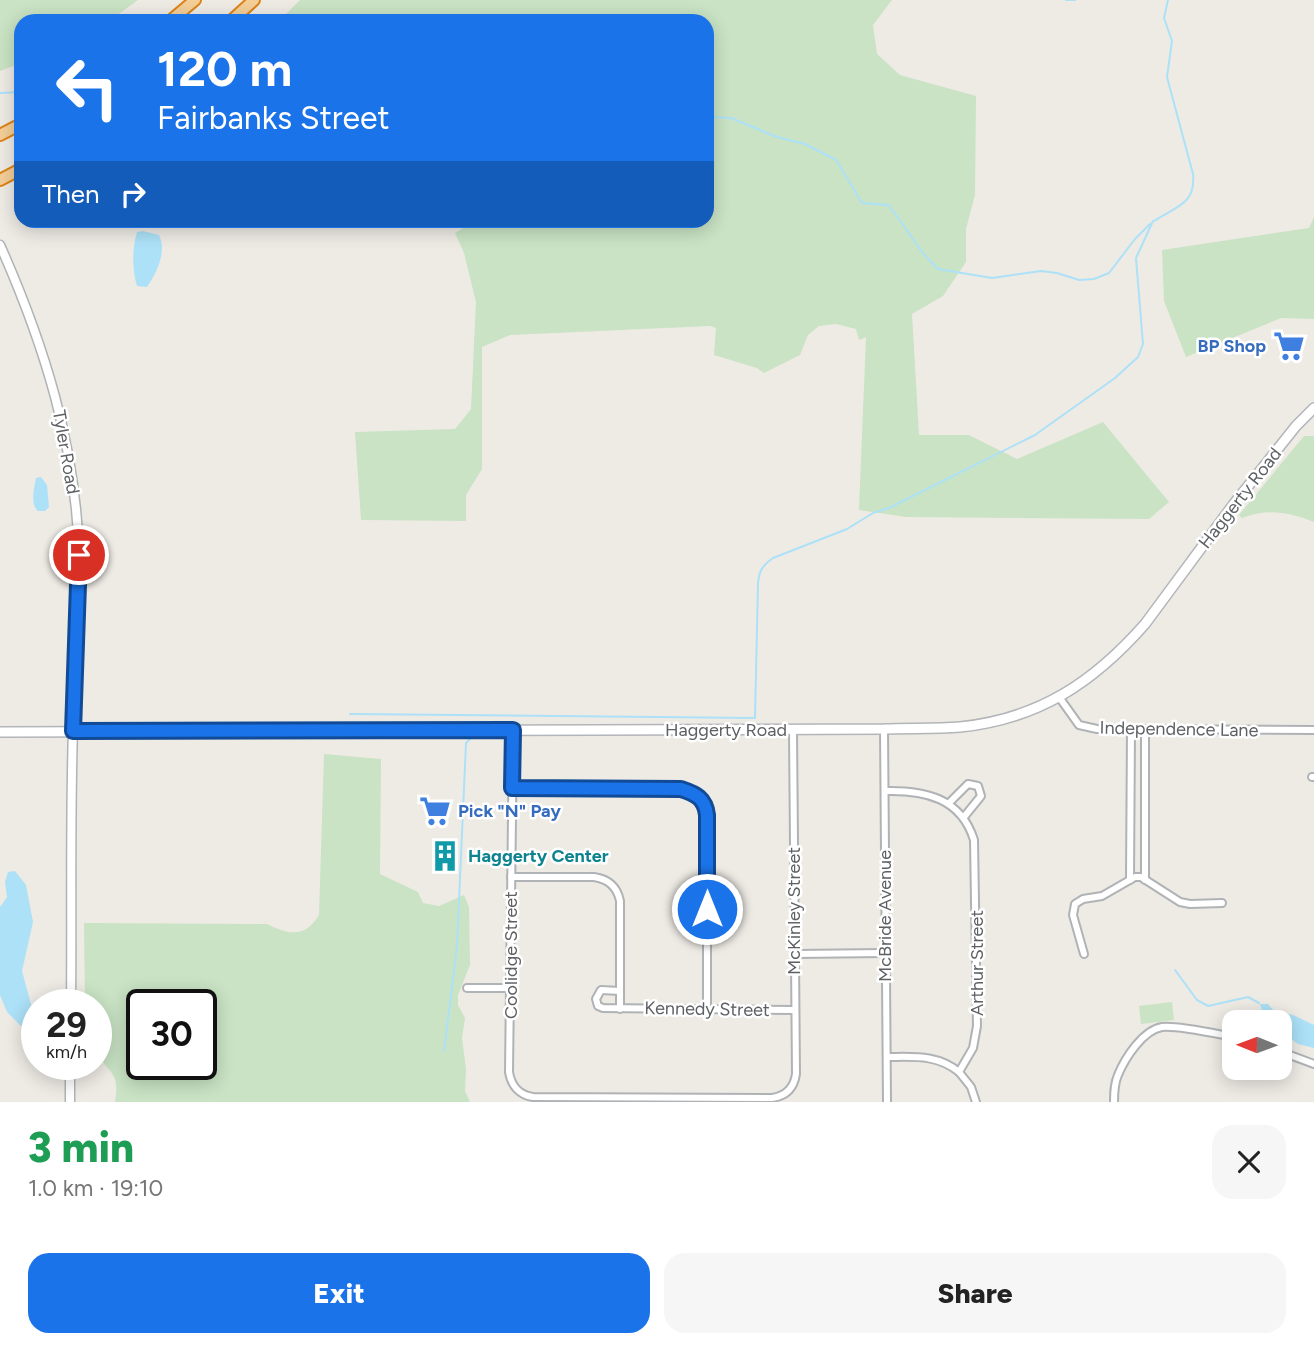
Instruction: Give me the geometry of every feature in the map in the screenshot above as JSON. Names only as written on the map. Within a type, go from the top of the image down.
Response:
[{"type":"highway","points":[[178,14],[195,0]]},
{"type":"highway","points":[[239,14],[254,0]]},
{"type":"main road","name":"Haggerty Road","points":[[0,732],[793,730],[959,727],[987,723],[1023,713],[1059,697],[1103,666],[1145,624],[1240,496],[1296,426],[1314,408]]},
{"type":"street","name":"Tyler Road","points":[[0,245],[46,359],[71,469],[79,566],[73,731],[71,989]]},
{"type":"street","name":"Independence Lane","points":[[1059,697],[1079,725],[1097,729],[1314,730]]},
{"type":"street","name":"McBride Avenue","points":[[884,729],[887,1102]]},
{"type":"street","name":"Coolidge Street","points":[[513,730],[509,1072],[512,1083],[520,1092],[533,1097],[665,1100]]},
{"type":"street","name":"McKinley Street","points":[[665,1100],[772,1098],[789,1090],[794,1083],[793,730]]},
{"type":"street","points":[[1131,730],[1132,879]]},
{"type":"street","points":[[1145,730],[1145,880]]},
{"type":"street","points":[[949,803],[968,784],[978,786],[981,796],[964,817]]},
{"type":"street","points":[[512,788],[681,789],[698,796],[704,802],[707,815],[707,1009]]},
{"type":"street","name":"Arthur Street","points":[[885,791],[931,794],[949,803],[964,817],[972,834],[976,854],[978,1026],[973,1048],[959,1072]]},
{"type":"street","points":[[512,877],[594,877],[612,885],[620,901],[620,991],[620,1009],[603,1009],[598,1006],[596,999],[601,990],[620,991]]},
{"type":"street","points":[[1084,954],[1073,915],[1075,904],[1102,896],[1132,879],[1145,880],[1180,902],[1222,903]]},
{"type":"street","points":[[795,954],[884,953]]},
{"type":"street","points":[[467,988],[511,988]]},
{"type":"street","name":"Kennedy Street","points":[[620,1009],[794,1010]]},
{"type":"street","points":[[1114,1102],[1118,1075],[1140,1043],[1156,1029],[1166,1027],[1222,1035]]},
{"type":"street","points":[[887,1056],[932,1058],[946,1063],[959,1072],[971,1087],[976,1102]]},
{"type":"street","points":[[1292,1056],[1314,1064]]},
{"type":"street","points":[[70,1080],[70,1102]]},
{"type":"green space","points":[[0,0],[138,0],[119,14],[14,14],[14,66],[0,71]]},
{"type":"green space","points":[[300,0],[892,0],[873,25],[877,54],[900,75],[976,96],[975,195],[966,229],[966,262],[943,296],[912,314],[919,435],[969,435],[1017,459],[1103,422],[1169,502],[1149,519],[906,517],[859,510],[866,337],[859,340],[856,329],[836,324],[819,326],[808,335],[800,355],[764,373],[757,368],[714,355],[716,328],[710,326],[510,335],[482,347],[482,469],[466,495],[466,521],[361,520],[355,432],[455,429],[471,409],[476,302],[464,253],[455,233],[463,228],[714,228],[714,14],[286,14]]},
{"type":"green space","points":[[1314,217],[1314,319],[1281,318],[1186,357],[1164,301],[1162,250],[1309,228]]},
{"type":"green space","points":[[1304,436],[1314,436],[1314,522],[1278,512],[1242,518],[1239,515]]},
{"type":"green space","points":[[324,754],[381,759],[380,874],[418,892],[423,903],[439,906],[464,895],[469,907],[470,965],[458,995],[458,1005],[465,1018],[462,1038],[466,1069],[465,1091],[470,1102],[115,1102],[115,1078],[112,1073],[112,989],[85,989],[84,923],[267,924],[296,932],[308,928],[319,915]]},
{"type":"green space","points":[[1172,1002],[1174,1020],[1141,1024],[1139,1006]]},
{"type":"water","points":[[137,232],[159,235],[162,248],[157,268],[147,287],[137,286],[133,266],[135,238]]},
{"type":"water","points":[[41,477],[47,485],[49,507],[45,511],[38,511],[33,501],[36,478]]},
{"type":"water","points":[[15,871],[26,885],[33,922],[22,971],[27,989],[21,989],[21,1026],[7,1012],[0,995],[0,907],[7,897],[5,882],[8,872]]},
{"type":"water","points":[[1260,1004],[1268,1004],[1273,1010],[1262,1010]]},
{"type":"water","points":[[1292,1015],[1314,1025],[1314,1048],[1292,1040]]},
{"type":"waterway","points":[[1066,0],[1075,0]]},
{"type":"waterway","points":[[1154,221],[1183,203],[1193,184],[1193,174],[1167,77],[1172,41],[1164,18],[1168,0]]},
{"type":"waterway","points":[[0,93],[14,92]]},
{"type":"waterway","points":[[714,117],[731,118],[777,137],[805,144],[836,160],[862,203],[889,205],[922,252],[938,269],[992,278],[1041,271],[1079,280],[1094,279],[1109,273],[1150,224]]},
{"type":"waterway","points":[[350,714],[755,718],[758,584],[764,566],[773,558],[847,529],[873,513],[889,508],[1035,435],[1115,378],[1138,357],[1143,344],[1136,258],[1153,221]]},
{"type":"waterway","points":[[444,1051],[457,946],[466,743],[470,739]]},
{"type":"waterway","points":[[1175,970],[1197,1000],[1208,1006],[1248,997],[1259,1003]]},
{"type":"place","name":"BP Shop","points":[[1289,346]]},
{"type":"place","name":"Pick \"N\" Pay","points":[[435,811]]},
{"type":"place","name":"Haggerty Center","points":[[445,856]]},
{"type":"route","points":[[79,555],[73,731],[513,730],[512,788],[681,789],[697,794],[704,802],[707,815],[707,909]]}]
